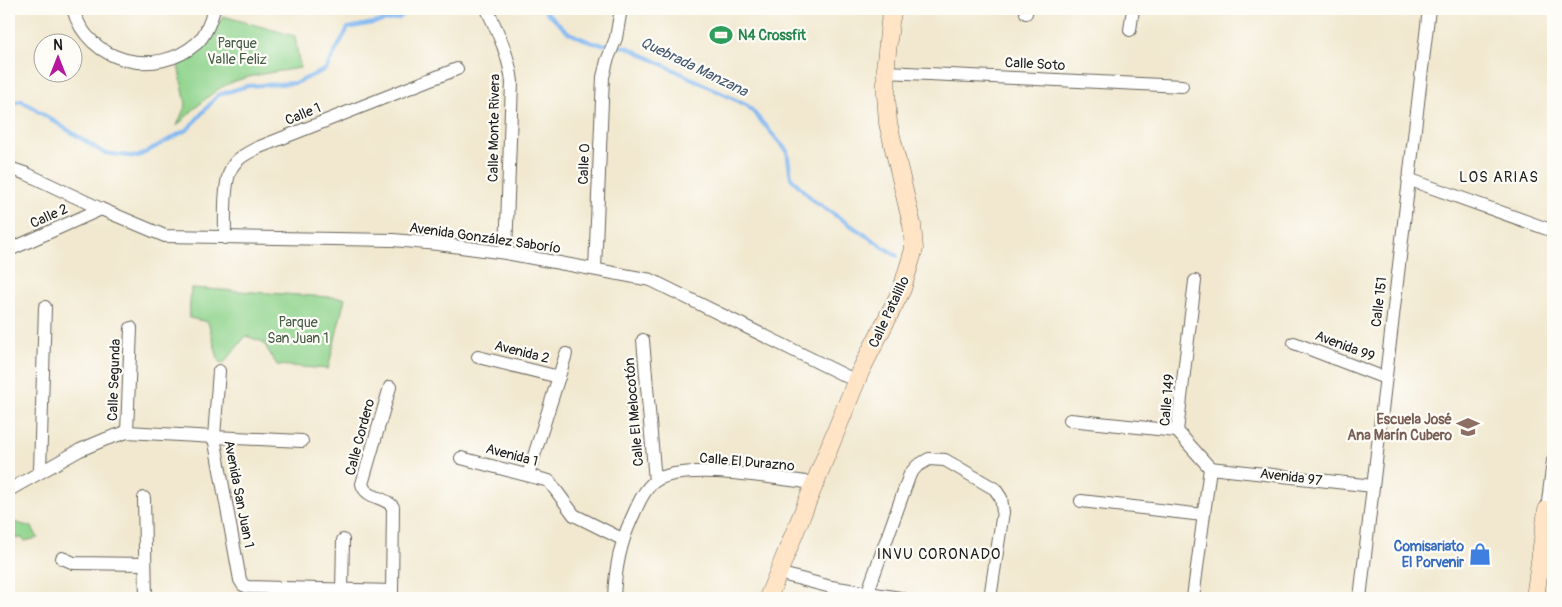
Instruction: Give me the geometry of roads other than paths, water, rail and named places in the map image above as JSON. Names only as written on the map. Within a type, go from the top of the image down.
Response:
[{"type":"street","points":[[73,9],[83,30],[98,48],[118,58],[151,64],[175,57],[198,42],[210,22],[214,9]]},
{"type":"street","name":"Calle Monte Rivera","points":[[487,9],[504,45],[512,82],[506,254]]},
{"type":"street","name":"Calle 0","points":[[595,269],[603,77],[616,38],[620,9]]},
{"type":"street","name":"Calle Patalillo","points":[[768,598],[856,381],[902,290],[914,250],[910,218],[888,123],[886,72],[890,22],[893,9]]},
{"type":"street","points":[[1130,30],[1132,9]]},
{"type":"street","name":"Calle 151","points":[[1360,598],[1429,9]]},
{"type":"street","name":"Calle 1","points":[[225,238],[226,186],[231,168],[240,157],[258,148],[457,69]]},
{"type":"street","name":"Calle Soto","points":[[886,72],[1182,86]]},
{"type":"street","name":"Avenida González Saborío","points":[[9,168],[27,174],[101,209],[165,236],[393,240],[438,244],[595,269],[651,280],[856,381]]},
{"type":"street","points":[[1408,179],[1553,231]]},
{"type":"street","name":"Calle 2","points":[[9,250],[101,209]]},
{"type":"street","name":"Calle 149","points":[[1195,282],[1177,431],[1210,468]]},
{"type":"street","points":[[40,472],[45,306]]},
{"type":"street","name":"Calle Segunda","points":[[127,432],[131,328]]},
{"type":"street","name":"Calle El Melocotón","points":[[643,340],[656,481]]},
{"type":"street","name":"Avenida 99","points":[[1294,343],[1385,378]]},
{"type":"street","points":[[528,475],[566,354]]},
{"type":"street","name":"Avenida 2","points":[[478,357],[559,377]]},
{"type":"street","points":[[219,371],[214,437],[302,441]]},
{"type":"street","name":"Calle Cordero","points":[[390,387],[362,484],[363,490],[368,494],[390,503],[393,507],[392,595]]},
{"type":"street","points":[[1070,420],[1177,431]]},
{"type":"street","name":"Avenida San Juan 1","points":[[9,490],[80,450],[127,432],[214,437],[240,580],[243,585],[248,587],[392,595]]},
{"type":"street","name":"Avenida 1","points":[[460,458],[549,481],[574,515],[622,539]]},
{"type":"street","points":[[867,594],[910,474],[917,466],[929,459],[945,460],[996,489],[1001,498],[1003,512],[990,598]]},
{"type":"street","points":[[1535,598],[1548,536],[1553,461]]},
{"type":"street","points":[[1193,598],[1210,468]]},
{"type":"street","name":"Avenida 97","points":[[1210,468],[1372,486]]},
{"type":"street","name":"Calle El Durazno","points":[[614,598],[622,539],[640,499],[656,481],[681,472],[706,471],[814,483]]},
{"type":"street","points":[[144,498],[146,598]]},
{"type":"street","points":[[1081,501],[1203,515]]},
{"type":"street","points":[[342,591],[343,540]]},
{"type":"street","points":[[62,558],[74,563],[145,564]]},
{"type":"street","points":[[778,573],[831,587],[900,598]]},
{"type":"waterway","name":"Quebrada Manzana","points":[[9,103],[22,101],[104,153],[137,157],[188,129],[218,95],[247,86],[296,83],[326,69],[348,28],[399,18],[411,9]]},
{"type":"waterway","name":"Quebrada Manzana","points":[[543,9],[569,33],[593,43],[627,47],[748,106],[787,151],[791,178],[814,201],[897,256]]},
{"type":"place","name":"N4 Crossfit","points":[[721,35]]},
{"type":"place","name":"Escuela José Ana Marín Cubero","points":[[1468,427]]},
{"type":"place","name":"Comisariato El Porvenir","points":[[1480,554]]},
{"type":"district","name":"LOS ARIAS","points":[[1499,177]]},
{"type":"district","name":"INVU CORONADO","points":[[939,554]]},
{"type":"park label","name":"Parque Valle Feliz","points":[[237,52]]},
{"type":"park label","name":"Parque San Juan 1","points":[[298,330]]}]
